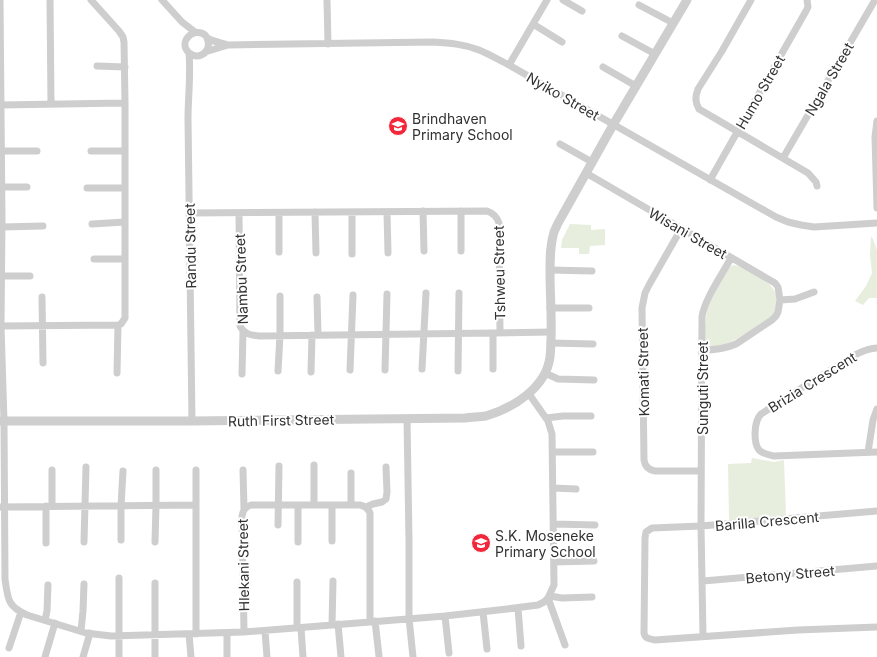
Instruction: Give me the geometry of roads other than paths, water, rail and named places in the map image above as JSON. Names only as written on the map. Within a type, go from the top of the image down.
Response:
[{"type":"street","points":[[0,0],[2,151],[2,507],[5,579],[9,602],[13,607],[21,612],[81,631],[119,636],[265,631],[446,616],[518,608],[544,602],[549,597],[554,585],[552,434],[546,418],[529,394]]},
{"type":"street","points":[[50,0],[51,104]]},
{"type":"street","points":[[1,326],[118,325],[124,321],[126,313],[125,49],[123,37],[91,0]]},
{"type":"street","points":[[162,0],[182,22],[195,32],[204,34],[207,38],[209,47],[203,54],[194,56],[189,53],[186,48],[186,40],[182,22]]},
{"type":"street","points":[[327,0],[328,44]]},
{"type":"street","points":[[509,65],[547,0]]},
{"type":"street","points":[[563,0],[582,11]]},
{"type":"street","name":"Ruth First Street","points":[[2,421],[192,421],[465,418],[484,416],[517,403],[529,394],[538,383],[545,373],[550,358],[550,254],[554,231],[613,125],[687,0]]},
{"type":"street","points":[[751,0],[696,94],[696,104],[699,109],[808,173],[816,182],[817,186]]},
{"type":"street","name":"Ngala Street","points":[[783,158],[875,0]]},
{"type":"street","name":"Humo Street","points":[[710,180],[806,11],[808,2]]},
{"type":"street","points":[[639,5],[673,23]]},
{"type":"street","points":[[533,24],[562,42]]},
{"type":"street","points":[[186,40],[195,32]]},
{"type":"street","points":[[622,36],[655,54]]},
{"type":"street","name":"Nyiko Street","points":[[207,38],[228,45],[444,42],[468,46],[480,50],[509,65],[776,217],[788,222],[814,226],[877,223]]},
{"type":"street","name":"Nyiko Street","points":[[203,54],[228,45]]},
{"type":"street","name":"Randu Street","points":[[189,53],[190,72],[188,104],[192,421]]},
{"type":"street","name":"Randu Street","points":[[190,72],[203,54]]},
{"type":"street","points":[[98,66],[125,67]]},
{"type":"street","points":[[603,67],[636,86]]},
{"type":"street","points":[[1,105],[125,103]]},
{"type":"street","points":[[877,121],[875,137],[877,208]]},
{"type":"street","points":[[560,144],[592,162]]},
{"type":"street","points":[[2,151],[37,151]]},
{"type":"street","points":[[92,151],[125,151]]},
{"type":"street","name":"Wisani Street","points":[[586,173],[775,283],[778,287],[780,300]]},
{"type":"street","points":[[2,187],[28,187]]},
{"type":"street","points":[[87,188],[125,188]]},
{"type":"street","points":[[189,213],[461,211],[461,250]]},
{"type":"street","name":"Tshweu Street","points":[[461,211],[487,211],[494,215],[499,223],[496,333]]},
{"type":"street","points":[[315,212],[316,253]]},
{"type":"street","points":[[352,212],[352,254]]},
{"type":"street","points":[[388,212],[388,253]]},
{"type":"street","points":[[423,212],[424,251]]},
{"type":"street","name":"Nambu Street","points":[[239,213],[240,326],[243,331],[252,335],[551,332]]},
{"type":"street","points":[[279,213],[279,252]]},
{"type":"street","points":[[1,222],[43,226]]},
{"type":"street","points":[[92,224],[126,222]]},
{"type":"street","name":"Komati Street","points":[[681,229],[649,285],[642,308],[644,460],[645,465],[651,470],[655,471],[701,471]]},
{"type":"street","name":"Sunguti Street","points":[[701,526],[702,318],[704,307],[732,258]]},
{"type":"street","points":[[94,259],[126,259]]},
{"type":"street","points":[[550,270],[592,271]]},
{"type":"street","points":[[2,276],[30,276]]},
{"type":"street","points":[[702,350],[724,349],[736,344],[772,320],[778,312],[780,300],[795,299],[814,292]]},
{"type":"street","points":[[422,369],[426,293]]},
{"type":"street","points":[[458,371],[459,293]]},
{"type":"street","points":[[385,370],[387,294]]},
{"type":"street","points":[[350,370],[353,295]]},
{"type":"street","points":[[278,371],[280,296]]},
{"type":"street","points":[[42,297],[43,363]]},
{"type":"street","points":[[311,372],[317,297]]},
{"type":"street","points":[[550,308],[589,308]]},
{"type":"street","points":[[117,373],[118,325]]},
{"type":"street","points":[[242,374],[243,331]]},
{"type":"street","points":[[493,369],[496,333]]},
{"type":"street","points":[[550,343],[593,344]]},
{"type":"street","name":"Brizia Crescent","points":[[877,348],[872,348],[861,352],[761,414],[756,421],[755,438],[759,450],[763,453],[774,456],[877,452]]},
{"type":"street","points":[[545,373],[558,379],[594,380]]},
{"type":"street","points":[[868,452],[873,420],[877,409]]},
{"type":"street","points":[[546,418],[563,416],[591,416]]},
{"type":"street","points":[[406,419],[409,533],[409,618],[413,657]]},
{"type":"street","points":[[553,452],[593,452]]},
{"type":"street","points":[[278,525],[279,466]]},
{"type":"street","points":[[314,466],[314,505]]},
{"type":"street","points":[[84,542],[86,467]]},
{"type":"street","name":"Hlekani Street","points":[[244,632],[242,516],[244,509],[247,506],[252,505],[363,505],[366,507],[382,502],[386,498],[386,467]]},
{"type":"street","points":[[46,542],[52,470]]},
{"type":"street","points":[[155,542],[156,470]]},
{"type":"street","points":[[191,657],[193,634],[196,470]]},
{"type":"street","points":[[243,470],[244,509]]},
{"type":"street","points":[[121,540],[123,471]]},
{"type":"street","points":[[351,473],[351,505]]},
{"type":"street","points":[[553,488],[576,489]]},
{"type":"street","points":[[2,507],[196,505]]},
{"type":"street","points":[[298,505],[298,542]]},
{"type":"street","points":[[332,505],[332,541]]},
{"type":"street","points":[[366,507],[370,513],[373,621],[378,656]]},
{"type":"street","name":"Barilla Crescent","points":[[703,636],[701,526],[877,511]]},
{"type":"street","points":[[554,524],[595,525]]},
{"type":"street","points":[[701,526],[656,527],[646,532],[644,633],[647,638],[655,640],[798,630],[877,627]]},
{"type":"street","points":[[554,562],[594,561]]},
{"type":"street","name":"Betony Street","points":[[703,581],[877,566]]},
{"type":"street","points":[[119,578],[120,657]]},
{"type":"street","points":[[333,581],[335,625],[341,657]]},
{"type":"street","points":[[297,582],[299,628],[303,657]]},
{"type":"street","points":[[155,583],[155,657]]},
{"type":"street","points":[[81,631],[84,584]]},
{"type":"street","points":[[45,620],[47,611],[48,585]]},
{"type":"street","points":[[549,597],[592,597]]},
{"type":"street","points":[[549,597],[565,645]]},
{"type":"street","points":[[518,608],[521,646]]},
{"type":"street","points":[[9,648],[21,612]]},
{"type":"street","points":[[483,612],[487,649]]},
{"type":"street","points":[[446,616],[449,653]]},
{"type":"street","points":[[45,657],[55,623]]},
{"type":"street","points":[[265,631],[267,657]]},
{"type":"street","points":[[83,657],[90,633]]},
{"type":"street","points":[[227,633],[227,657]]},
{"type":"place","name":"Brindhaven Primary School","points":[[398,126]]},
{"type":"place","name":"S.K. Moseneke Primary School","points":[[481,543]]}]
